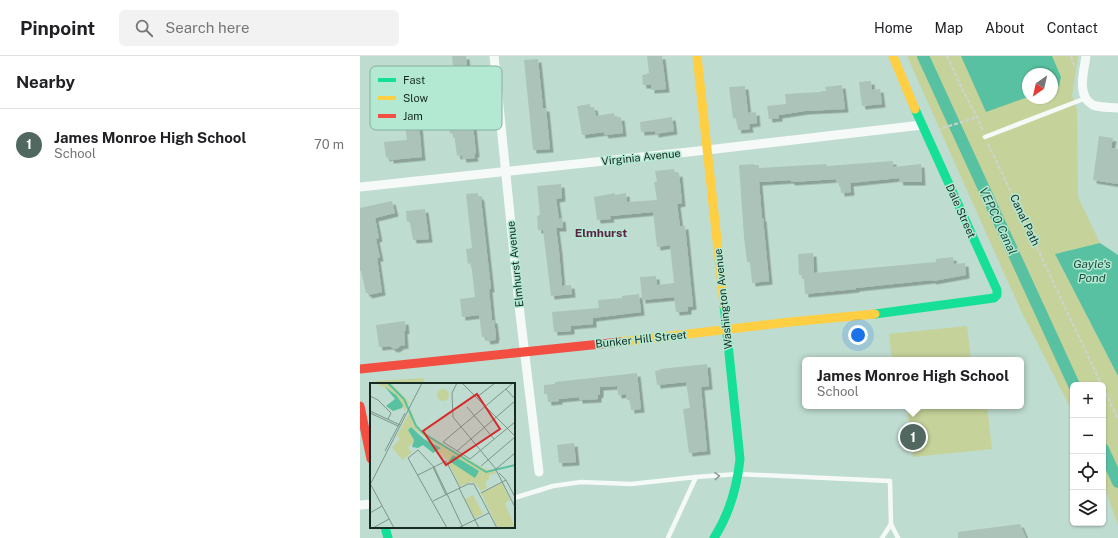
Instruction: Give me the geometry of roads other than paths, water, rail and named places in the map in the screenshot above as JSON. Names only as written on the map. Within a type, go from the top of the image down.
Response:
[{"type":"street","name":"Elmhurst Avenue","points":[[494,56],[495,66]]},
{"type":"street","name":"Washington Avenue","points":[[697,56],[740,459],[734,499],[727,516],[714,538]]},
{"type":"street","name":"Dale Street","points":[[893,56],[922,125],[997,290],[997,295],[991,300],[922,308]]},
{"type":"street","points":[[1086,56],[1082,88],[1086,98],[1094,105],[1118,108]]},
{"type":"street","name":"Virginia Avenue","points":[[360,187],[707,150],[922,125]]},
{"type":"street","name":"Elmhurst Avenue","points":[[502,130],[539,472]]},
{"type":"street","name":"Bunker Hill Street","points":[[360,369],[922,308]]},
{"type":"street","points":[[360,406],[370,454]]},
{"type":"street","points":[[360,505],[370,504]]},
{"type":"street","points":[[385,528],[388,538]]},
{"type":"lane","points":[[985,137],[1086,98]]},
{"type":"lane","points":[[515,498],[553,486],[581,482],[631,484],[738,474],[890,481],[891,524],[898,538]]},
{"type":"lane","points":[[668,538],[696,477]]},
{"type":"lane","points":[[882,538],[891,524]]},
{"type":"water","points":[[961,56],[1052,56],[1057,68],[1022,68],[1022,99],[986,112]]},
{"type":"water","points":[[1058,70],[1061,77],[1058,86]]},
{"type":"water","name":"Gayle's Pond","points":[[1100,243],[1118,255],[1118,376],[1055,254]]},
{"type":"waterway","name":"VEPCO Canal","points":[[923,56],[1073,382]]},
{"type":"waterway","name":"VEPCO Canal","points":[[1105,454],[1118,482]]},
{"type":"place","name":"James Monroe High School","points":[[913,437]]},
{"type":"district","name":"Elmhurst","points":[[601,233]]}]
